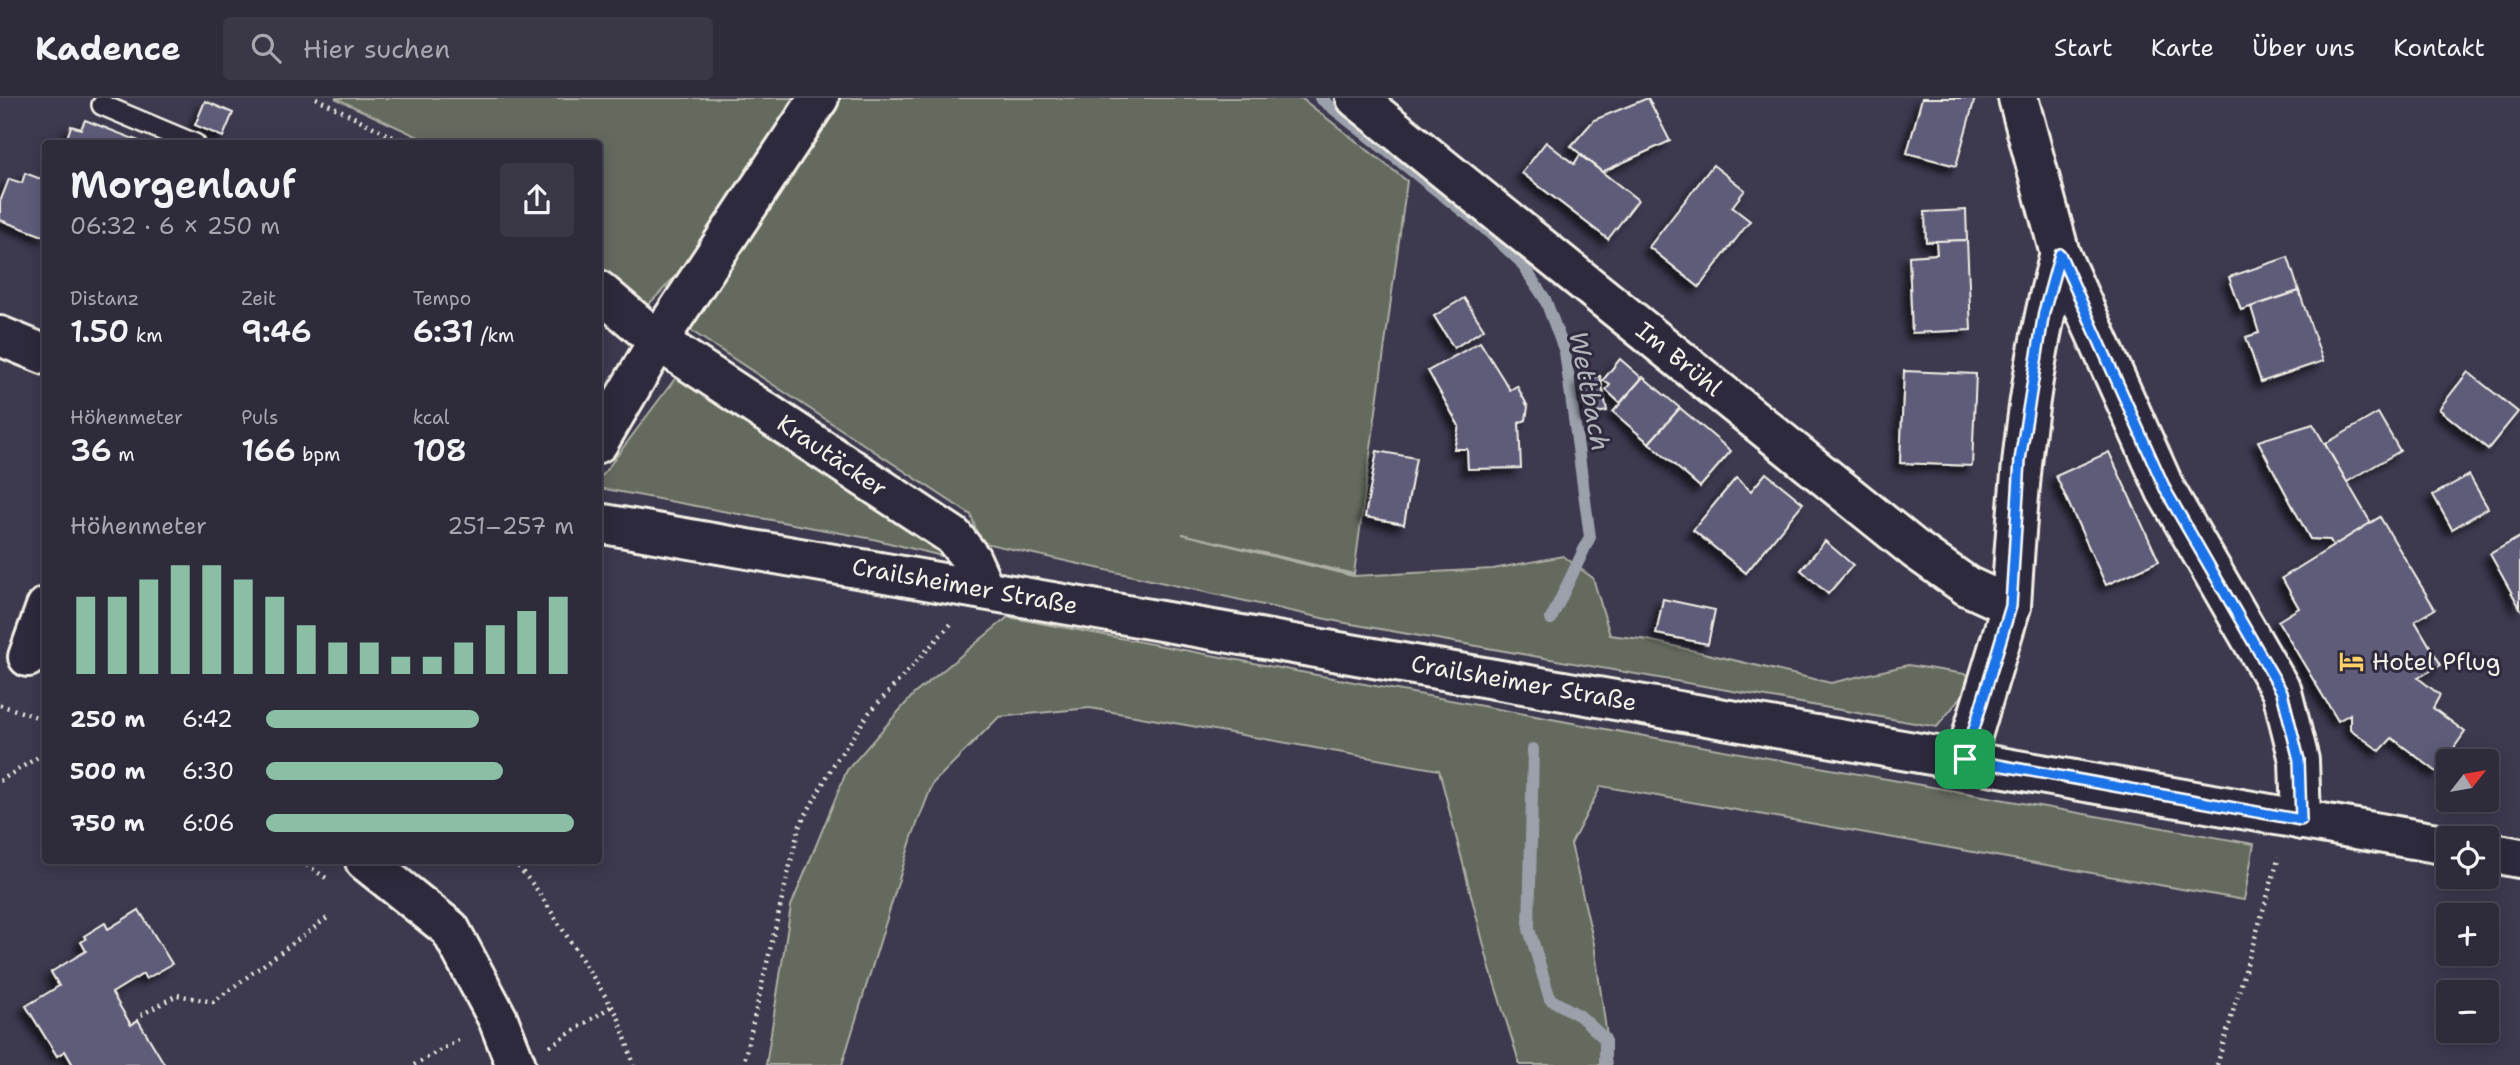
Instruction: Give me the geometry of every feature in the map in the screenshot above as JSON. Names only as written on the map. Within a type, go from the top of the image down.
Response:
[{"type":"street","points":[[602,436],[658,341],[819,98]]},
{"type":"street","name":"Im Brühl","points":[[1356,98],[1916,550],[1967,586],[2011,606]]},
{"type":"street","points":[[2018,98],[2060,254],[2166,491],[2282,692],[2299,760],[2301,820]]},
{"type":"street","points":[[1965,759],[2011,606],[2020,460],[2044,312],[2060,254]]},
{"type":"street","name":"Krautäcker","points":[[602,293],[658,341],[953,536],[971,559],[985,590]]},
{"type":"street","points":[[0,336],[42,353]]},
{"type":"street","name":"Crailsheimer Straße","points":[[602,524],[2436,843]]},
{"type":"street","points":[[25,658],[42,617]]},
{"type":"street","points":[[2499,854],[2520,858]]},
{"type":"street","points":[[369,864],[450,929],[498,1018],[529,1058]]},
{"type":"lane","points":[[102,106],[185,140]]},
{"type":"path","points":[[316,98],[399,140]]},
{"type":"path","points":[[743,1065],[799,827],[834,764],[869,713],[985,590]]},
{"type":"path","points":[[0,705],[42,719]]},
{"type":"path","points":[[0,781],[42,755]]},
{"type":"path","points":[[2217,1065],[2274,863],[2301,820]]},
{"type":"path","points":[[516,864],[538,891],[612,1006],[634,1065]]},
{"type":"path","points":[[141,1015],[177,995],[213,1002],[330,916]]},
{"type":"path","points":[[529,1058],[612,1006]]},
{"type":"path","points":[[414,1065],[498,1018]]},
{"type":"green space","points":[[335,98],[798,98],[709,233],[647,306],[602,270],[602,140],[425,140]]},
{"type":"green space","points":[[838,98],[1301,98],[1407,181],[1354,574],[1182,534],[1353,576],[1493,569],[1563,556],[1593,578],[1610,635],[1648,640],[1831,683],[1908,665],[1978,676],[1937,727],[1340,622],[980,542],[971,515],[687,328]]},
{"type":"green space","points":[[677,376],[844,479],[950,558],[873,539],[602,489],[602,476]]},
{"type":"green space","points":[[1008,617],[1594,727],[2254,844],[2244,900],[1601,786],[1571,844],[1594,944],[1611,1065],[1520,1065],[1490,969],[1439,770],[1090,708],[999,717],[933,783],[912,837],[842,1065],[766,1065],[791,906],[847,770],[914,694]]},
{"type":"building","points":[[1648,98],[1670,141],[1602,172],[1571,146],[1594,120]]},
{"type":"building","points":[[1922,98],[1975,98],[1956,166],[1907,153]]},
{"type":"building","points":[[205,101],[233,113],[223,137],[195,125]]},
{"type":"building","points":[[85,120],[136,140],[66,140],[71,126],[81,129]]},
{"type":"building","points":[[1546,142],[1574,164],[1580,155],[1638,200],[1608,239],[1522,173]]},
{"type":"building","points":[[1713,165],[1745,190],[1732,207],[1750,221],[1699,287],[1649,247]]},
{"type":"building","points":[[25,173],[42,179],[42,236],[0,220],[0,202],[9,179],[22,183]]},
{"type":"building","points":[[1966,210],[1967,240],[1926,242],[1925,212]]},
{"type":"building","points":[[1967,240],[1971,330],[1912,333],[1909,256],[1937,254],[1936,241]]},
{"type":"building","points":[[2288,257],[2299,291],[2241,310],[2229,277]]},
{"type":"building","points":[[2299,291],[2323,361],[2261,382],[2246,337],[2259,333],[2251,307]]},
{"type":"building","points":[[1464,298],[1484,329],[1454,348],[1434,316]]},
{"type":"building","points":[[1480,342],[1510,390],[1517,386],[1528,407],[1526,420],[1519,423],[1521,468],[1468,469],[1467,449],[1454,449],[1459,426],[1428,371]]},
{"type":"building","points":[[1620,359],[1642,378],[1620,403],[1606,390],[1610,385],[1603,380]]},
{"type":"building","points":[[1904,371],[1976,374],[1972,466],[1900,463]]},
{"type":"building","points":[[2468,372],[2518,412],[2488,449],[2439,409]]},
{"type":"building","points":[[1600,376],[1607,411],[1587,415],[1580,380]]},
{"type":"building","points":[[1643,377],[1680,408],[1649,443],[1613,412]]},
{"type":"building","points":[[1680,408],[1731,451],[1700,487],[1649,443]]},
{"type":"building","points":[[2378,413],[2400,451],[2347,482],[2325,444]]},
{"type":"building","points":[[2313,424],[2371,523],[2333,546],[2330,540],[2310,539],[2258,441]]},
{"type":"building","points":[[1377,451],[1416,458],[1404,524],[1365,517]]},
{"type":"building","points":[[2109,452],[2159,561],[2106,585],[2056,476]]},
{"type":"building","points":[[1766,473],[1803,503],[1746,573],[1693,530],[1736,478],[1751,491]]},
{"type":"building","points":[[2469,475],[2488,508],[2452,529],[2433,495]]},
{"type":"building","points":[[2380,517],[2435,609],[2415,621],[2441,665],[2418,678],[2440,695],[2433,708],[2465,732],[2453,749],[2436,749],[2436,771],[2392,738],[2380,751],[2350,729],[2350,714],[2338,721],[2278,621],[2299,608],[2282,578]]},
{"type":"building","points":[[2520,537],[2520,608],[2490,554]]},
{"type":"building","points":[[1825,541],[1853,565],[1828,594],[1801,570]]},
{"type":"building","points":[[1663,599],[1715,610],[1708,644],[1656,634]]},
{"type":"building","points":[[139,910],[172,964],[146,979],[143,974],[112,993],[131,1025],[138,1020],[165,1065],[73,1065],[65,1051],[57,1056],[26,1006],[59,986],[51,972],[86,951],[81,942],[86,939],[84,936],[105,923],[108,929]]},
{"type":"waterway","name":"Wettbach","points":[[1320,98],[1483,227],[1520,261],[1545,299],[1565,352],[1590,537],[1551,619]]},
{"type":"waterway","name":"Wettbach","points":[[1533,749],[1529,929],[1550,999],[1580,1016],[1605,1039],[1605,1065]]},
{"type":"place","name":"Hotel Pflug","points":[[2352,662]]},
{"type":"route","points":[[2060,254],[2166,491],[2282,692],[2299,760],[2301,820],[1965,759],[2011,606],[2020,460],[2044,312],[2060,254]]}]
